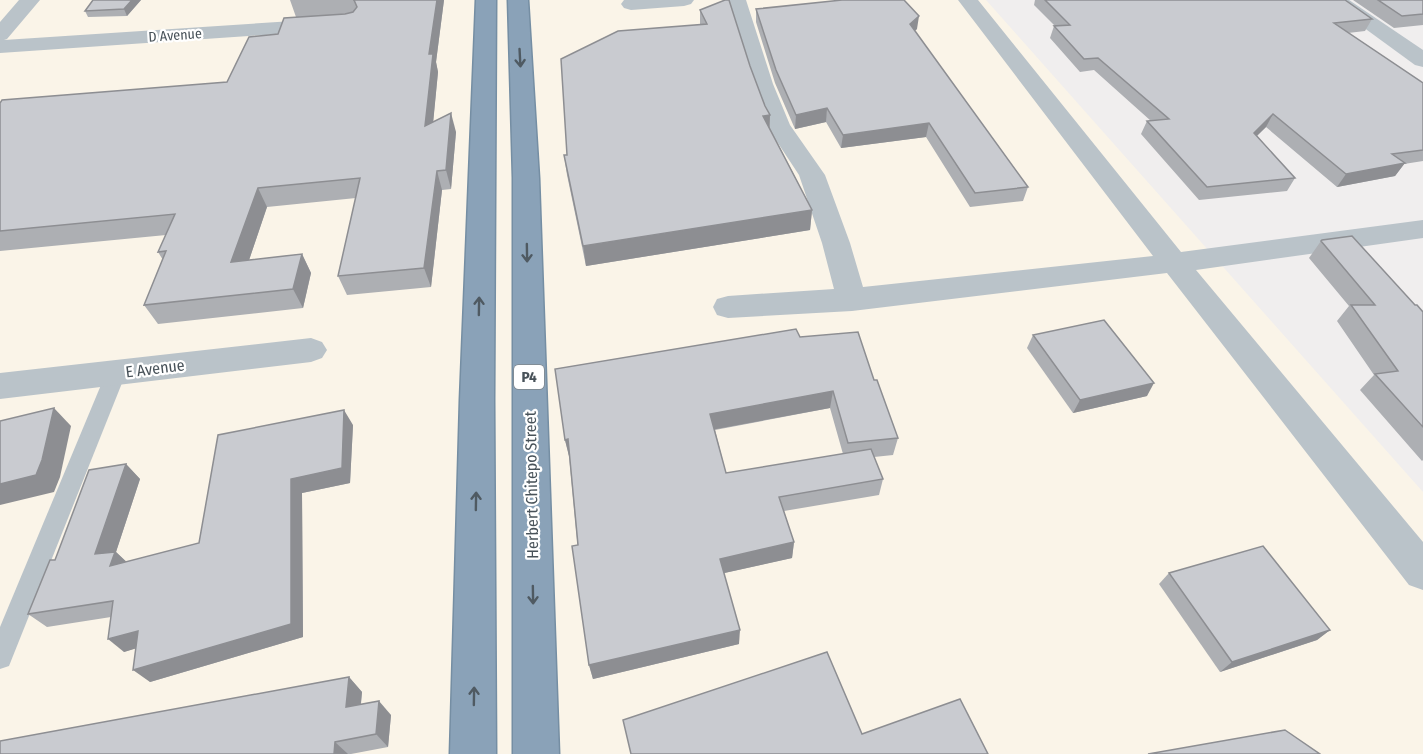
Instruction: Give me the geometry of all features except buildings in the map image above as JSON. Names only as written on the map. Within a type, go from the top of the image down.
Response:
[{"type":"highway","points":[[473,754],[477,389],[486,0]]},
{"type":"highway","name":"Herbert Chitepo Street","points":[[518,0],[526,178],[536,754]]},
{"type":"street","points":[[0,35],[30,0]]},
{"type":"street","points":[[631,4],[684,0]]},
{"type":"street","points":[[736,0],[762,84],[778,125],[812,175],[836,243],[852,300]]},
{"type":"street","points":[[968,0],[1174,264],[1423,572]]},
{"type":"street","points":[[1336,0],[1423,60]]},
{"type":"street","name":"D Avenue","points":[[0,47],[339,24]]},
{"type":"street","points":[[728,307],[852,300],[1174,264],[1423,229]]},
{"type":"street","name":"E Avenue","points":[[0,386],[310,350]]},
{"type":"lane","points":[[0,657],[116,373]]},
{"type":"shaded area","points":[[0,0],[986,0],[1423,492],[1423,754],[0,754]]}]
